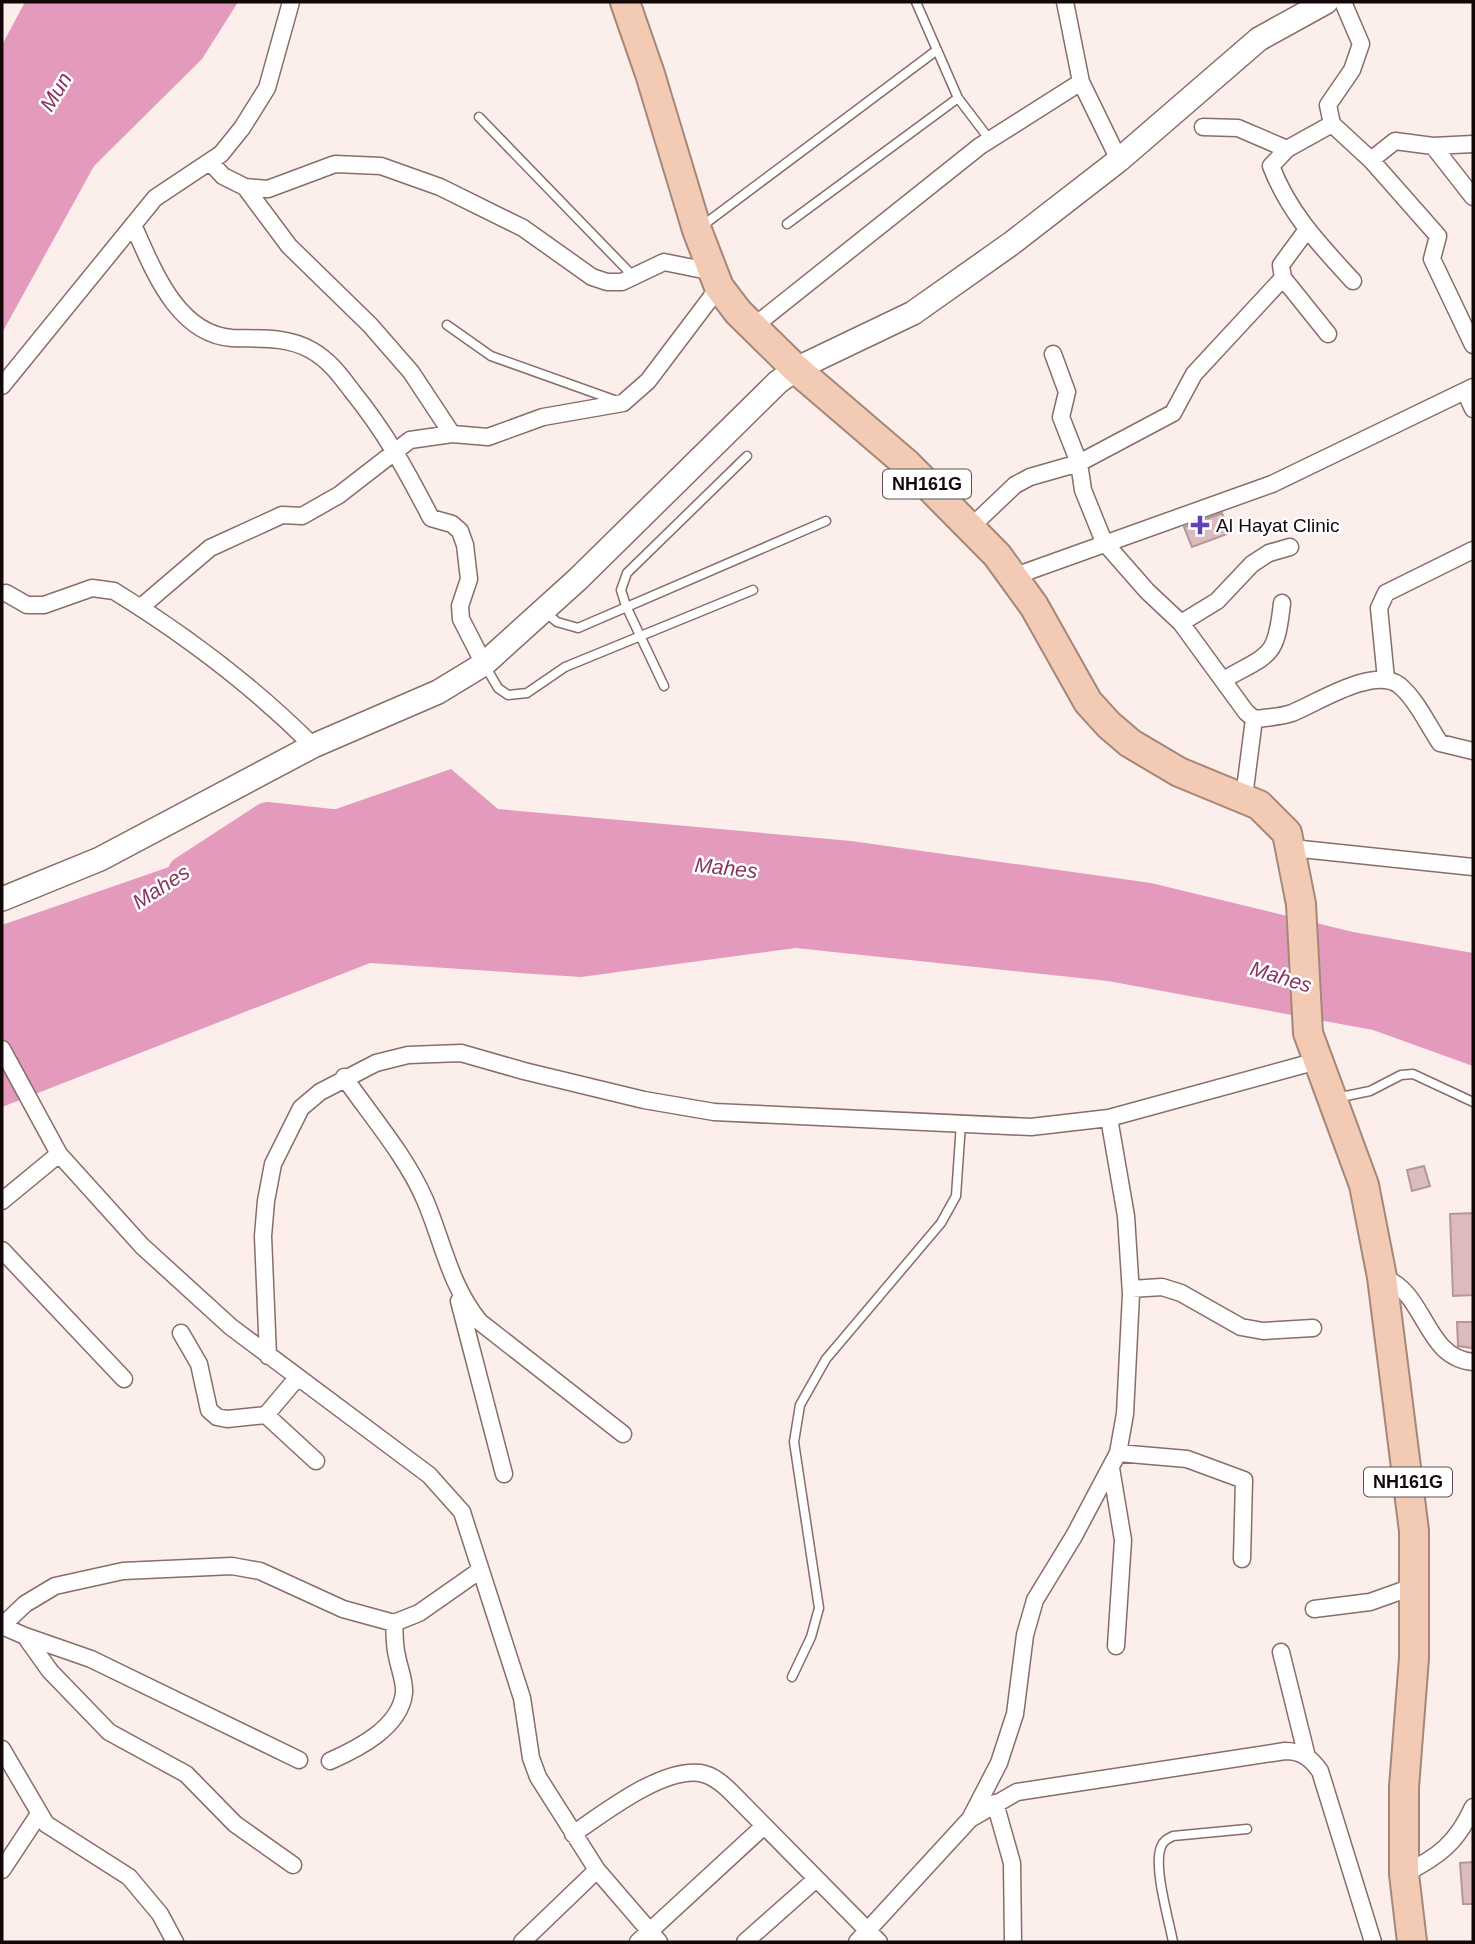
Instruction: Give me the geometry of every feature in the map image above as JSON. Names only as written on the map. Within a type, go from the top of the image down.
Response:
[{"type":"highway","name":"NH161G","points":[[625,2],[650,74],[697,230],[716,279],[753,327],[796,369],[908,465],[971,527],[1015,576],[1050,632],[1070,675],[1088,702],[1109,725],[1130,743],[1179,772],[1244,797],[1276,819],[1287,833],[1301,904],[1308,1033],[1364,1185],[1382,1277],[1414,1531],[1414,1658],[1404,1787],[1404,1874],[1412,1942]]},
{"type":"street","points":[[2,386],[40,335],[134,227],[155,198],[210,162],[243,128],[267,88],[291,2]]},
{"type":"street","points":[[2,899],[100,859],[313,746],[438,692],[484,664],[544,611],[765,393],[796,369],[913,313],[1012,243],[1119,160],[1259,39],[1326,2]]},
{"type":"street","points":[[1343,2],[1361,44],[1352,70],[1328,105],[1332,124],[1371,160],[1438,236],[1432,259],[1473,345]]},
{"type":"street","points":[[1069,6],[1081,82],[1119,160]]},
{"type":"street","points":[[753,327],[990,140],[1081,82]]},
{"type":"street","points":[[1332,124],[1287,149],[1271,166],[1283,197],[1306,231],[1353,281]]},
{"type":"street","points":[[1203,127],[1238,128],[1287,149]]},
{"type":"street","points":[[1371,160],[1395,141],[1433,146],[1473,144]]},
{"type":"street","points":[[1433,146],[1473,197]]},
{"type":"street","points":[[141,607],[210,548],[282,515],[302,516],[339,495],[410,440],[452,435],[488,436],[543,417],[623,403],[648,381],[716,279],[664,262],[622,282],[607,282],[592,277],[523,228],[440,187],[381,166],[335,164],[268,189],[245,187],[223,176],[210,162]]},
{"type":"street","points":[[245,187],[289,246],[324,284],[370,325],[411,373],[452,435]]},
{"type":"street","points":[[134,227],[155,273],[175,303],[193,321],[230,338],[276,339],[309,349],[335,368],[397,450],[431,518],[452,524],[460,531],[465,545],[469,579],[460,606],[461,619],[484,664]]},
{"type":"street","points":[[1306,231],[1282,265],[1283,278],[1328,334]]},
{"type":"street","points":[[971,527],[1015,485],[1030,477],[1079,463],[1173,413],[1194,374],[1283,278]]},
{"type":"street","points":[[1053,354],[1067,392],[1061,417],[1079,463],[1083,490],[1104,542],[1147,591],[1181,623],[1225,680],[1245,712],[1254,719],[1290,713],[1372,679],[1386,680],[1397,684],[1408,695],[1440,743],[1473,751]]},
{"type":"street","points":[[1015,576],[1272,484],[1469,389],[1473,409]]},
{"type":"street","points":[[1181,623],[1217,601],[1252,564],[1269,553],[1290,547]]},
{"type":"street","points":[[1386,680],[1379,608],[1386,593],[1473,550]]},
{"type":"street","points":[[6,593],[27,605],[44,605],[92,587],[114,591],[226,665],[262,695],[313,746]]},
{"type":"street","points":[[1225,680],[1272,650],[1278,639],[1282,604]]},
{"type":"street","points":[[1244,797],[1254,719]]},
{"type":"street","points":[[1292,848],[1473,867]]},
{"type":"street","points":[[2,1049],[59,1154],[142,1246],[268,1356],[429,1475],[447,1492],[462,1512],[522,1698],[531,1758],[538,1777],[597,1870],[649,1939],[764,1826]]},
{"type":"street","points":[[268,1356],[263,1236],[273,1164],[301,1108],[344,1077],[376,1063],[408,1055],[461,1053],[524,1072],[644,1100],[714,1112],[1031,1127],[1109,1118],[1317,1061]]},
{"type":"street","points":[[344,1077],[424,1198],[454,1284],[504,1474]]},
{"type":"street","points":[[573,1834],[630,1797],[662,1781],[692,1774],[710,1776],[723,1784],[764,1826],[868,1939],[970,1819],[999,1763],[1012,1723],[1020,1687],[1025,1635],[1035,1600],[1114,1461],[1125,1414],[1130,1289],[1126,1216],[1109,1118]]},
{"type":"street","points":[[2,1201],[59,1154]]},
{"type":"street","points":[[2,1250],[124,1379]]},
{"type":"street","points":[[1382,1277],[1407,1293],[1441,1347],[1463,1361],[1473,1362]]},
{"type":"street","points":[[454,1284],[480,1322],[623,1434]]},
{"type":"street","points":[[1130,1289],[1162,1287],[1181,1293],[1241,1328],[1263,1331],[1313,1328]]},
{"type":"street","points":[[181,1333],[199,1364],[209,1410],[217,1417],[227,1419],[266,1415],[297,1378]]},
{"type":"street","points":[[266,1415],[316,1461]]},
{"type":"street","points":[[1114,1461],[1186,1460],[1244,1480],[1242,1559]]},
{"type":"street","points":[[1114,1461],[1123,1540],[1116,1646]]},
{"type":"street","points":[[299,1760],[91,1659],[2,1626],[25,1605],[55,1586],[123,1571],[232,1566],[260,1571],[330,1604],[369,1619],[394,1623],[419,1614],[480,1571]]},
{"type":"street","points":[[1314,1609],[1370,1602],[1415,1586]]},
{"type":"street","points":[[330,1761],[369,1740],[384,1728],[400,1705],[403,1684],[396,1652],[394,1623]]},
{"type":"street","points":[[26,1636],[50,1671],[109,1732],[186,1774],[235,1824],[293,1865]]},
{"type":"street","points":[[1280,1653],[1307,1756]]},
{"type":"street","points":[[2,1749],[39,1814],[55,1831],[129,1877],[160,1914],[175,1942]]},
{"type":"street","points":[[970,1819],[1017,1792],[1272,1752],[1296,1751],[1307,1756],[1320,1771],[1373,1942]]},
{"type":"street","points":[[995,1803],[1012,1863],[1013,1942]]},
{"type":"street","points":[[1404,1874],[1437,1858],[1458,1833],[1473,1807]]},
{"type":"street","points":[[2,1870],[39,1814]]},
{"type":"street","points":[[522,1942],[597,1870]]},
{"type":"street","points":[[745,1942],[815,1880]]},
{"type":"lane","points":[[916,2],[958,98],[990,140]]},
{"type":"lane","points":[[697,230],[937,50]]},
{"type":"lane","points":[[787,224],[958,98]]},
{"type":"lane","points":[[479,117],[634,277]]},
{"type":"lane","points":[[447,325],[491,356],[623,403]]},
{"type":"lane","points":[[664,686],[626,607],[621,590],[628,573],[747,456]]},
{"type":"lane","points":[[544,611],[557,622],[578,628],[826,521]]},
{"type":"lane","points":[[484,664],[498,688],[508,695],[527,694],[565,667],[753,590]]},
{"type":"lane","points":[[1332,1099],[1370,1091],[1401,1075],[1413,1074],[1473,1102]]},
{"type":"lane","points":[[792,1677],[811,1636],[819,1608],[794,1442],[800,1405],[826,1359],[941,1223],[956,1196],[961,1123]]},
{"type":"lane","points":[[1173,1942],[1159,1864],[1160,1849],[1164,1841],[1173,1836],[1247,1829]]},
{"type":"water","name":"Mun","points":[[25,2],[238,2],[202,59],[94,166],[2,333],[2,45]]},
{"type":"water","points":[[451,769],[498,809],[851,841],[1151,883],[1353,932],[1473,953],[1473,1066],[1373,1030],[1108,981],[796,948],[581,977],[370,963],[2,1107],[2,925]]},
{"type":"building","points":[[1222,513],[1230,533],[1192,547],[1184,527]]},
{"type":"building","points":[[1424,1166],[1430,1186],[1412,1191],[1407,1170]]},
{"type":"building","points":[[1473,1213],[1473,1295],[1453,1296],[1450,1214]]},
{"type":"building","points":[[1457,1322],[1473,1322],[1473,1348],[1458,1346]]},
{"type":"building","points":[[1473,1862],[1473,1904],[1463,1904],[1460,1863]]},
{"type":"waterway","name":"Mahes","points":[[184,872],[267,818],[340,826]]},
{"type":"place","name":"Al Hayat Clinic","points":[[1200,525]]}]
